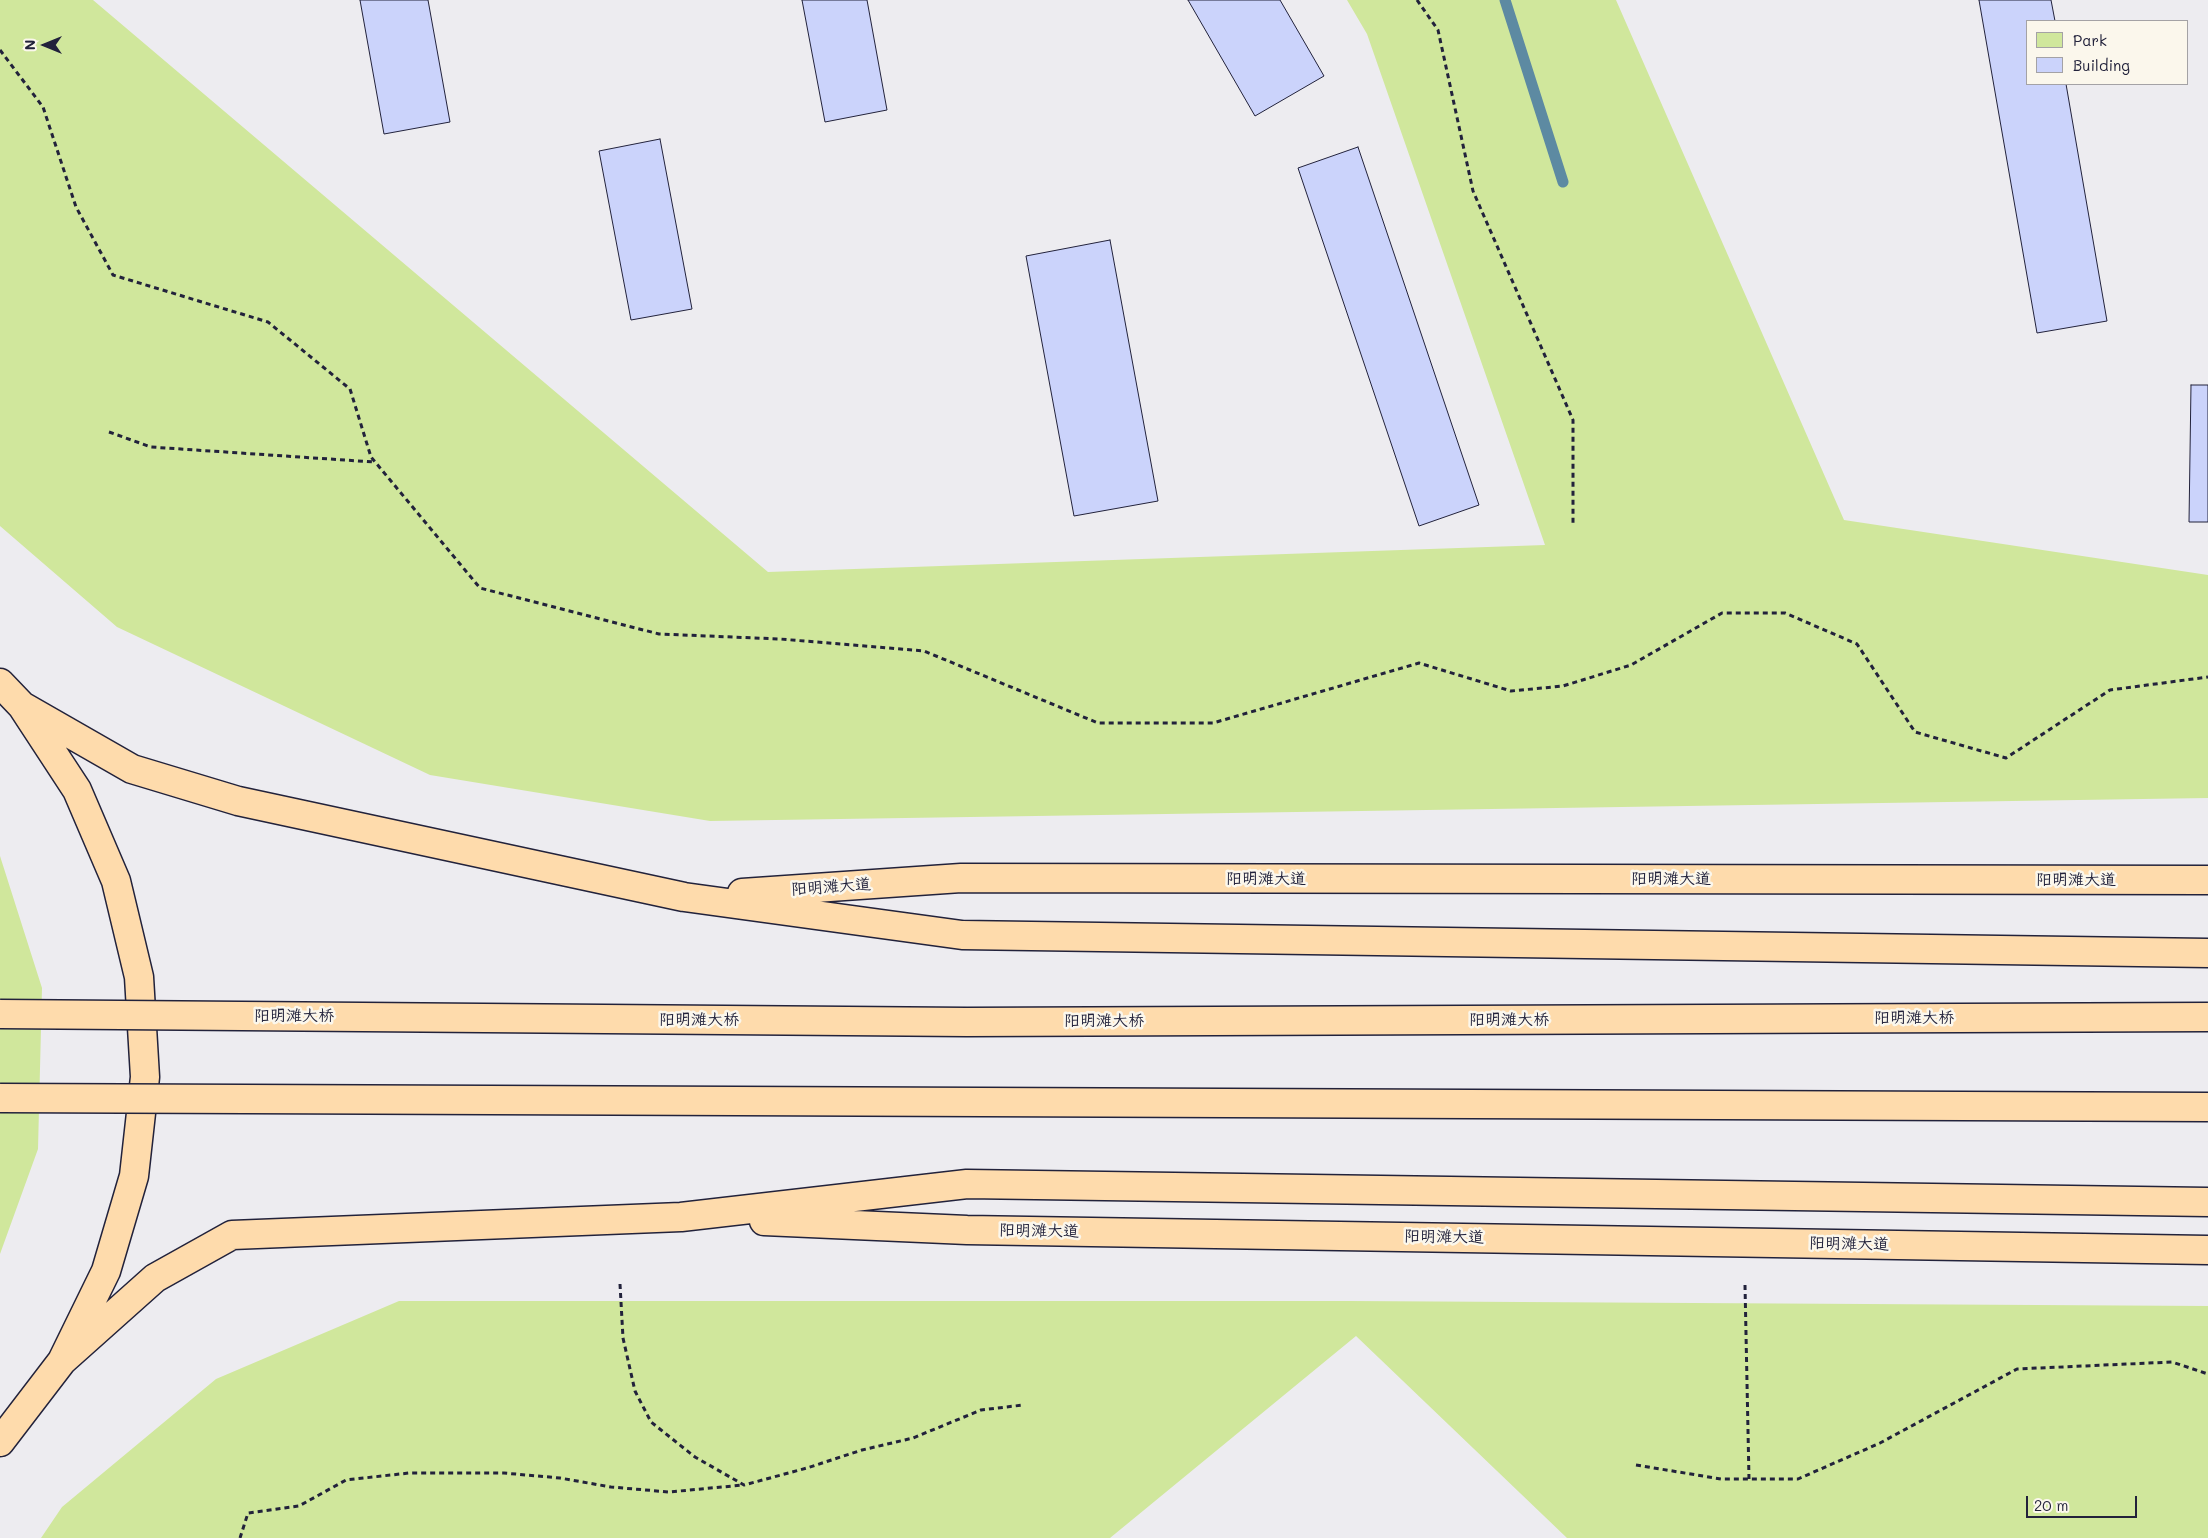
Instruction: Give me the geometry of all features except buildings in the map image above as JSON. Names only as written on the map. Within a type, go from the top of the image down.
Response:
[{"type":"highway","points":[[0,683],[22,706],[77,790],[116,881],[139,978],[145,1077],[134,1176],[106,1272],[62,1361]]},
{"type":"highway","points":[[22,706],[132,769],[238,801],[684,897],[962,935],[2208,953]]},
{"type":"highway","name":"阳明滩大道","points":[[684,897],[961,878],[2208,880]]},
{"type":"highway","name":"阳明滩大桥","points":[[0,1014],[967,1022],[2208,1017]]},
{"type":"highway","points":[[0,1098],[2208,1107]]},
{"type":"highway","points":[[0,1442],[62,1361],[155,1278],[232,1235],[680,1217],[967,1184],[2208,1202]]},
{"type":"highway","name":"阳明滩大道","points":[[680,1217],[967,1230],[2208,1250]]},
{"type":"path","points":[[1417,0],[1438,30],[1473,191],[1573,420],[1573,525]]},
{"type":"path","points":[[0,50],[43,107],[76,207],[113,275],[268,322],[350,390],[374,462],[480,588],[659,634],[780,639],[924,651],[1098,723],[1213,723],[1419,663],[1511,691],[1564,686],[1631,665],[1722,614],[1784,614],[1857,644],[1915,732],[2006,758],[2110,690],[2208,677]]},
{"type":"path","points":[[109,432],[152,447],[374,462]]},
{"type":"path","points":[[620,1284],[623,1338],[635,1392],[651,1422],[695,1457],[744,1485]]},
{"type":"path","points":[[1745,1285],[1749,1479]]},
{"type":"path","points":[[1636,1464],[1721,1479],[1798,1479],[1880,1443],[2017,1369],[2172,1362],[2208,1374]]},
{"type":"path","points":[[240,1538],[248,1513],[299,1506],[346,1480],[408,1473],[504,1473],[560,1478],[611,1487],[669,1492],[744,1485],[807,1468],[862,1450],[913,1438],[981,1410],[1023,1405]]},
{"type":"green space","points":[[0,0],[93,0],[768,572],[1545,545],[1367,34],[1347,0],[1616,0],[1844,520],[2208,575],[2208,798],[710,821],[430,775],[117,627],[0,526]]},
{"type":"green space","points":[[0,856],[42,988],[38,1149],[0,1254]]},
{"type":"green space","points":[[399,1301],[1350,1301],[2208,1306],[2208,1538],[1567,1538],[1356,1336],[1110,1538],[41,1538],[62,1507],[216,1379]]},
{"type":"waterway","points":[[1505,0],[1563,182]]}]
